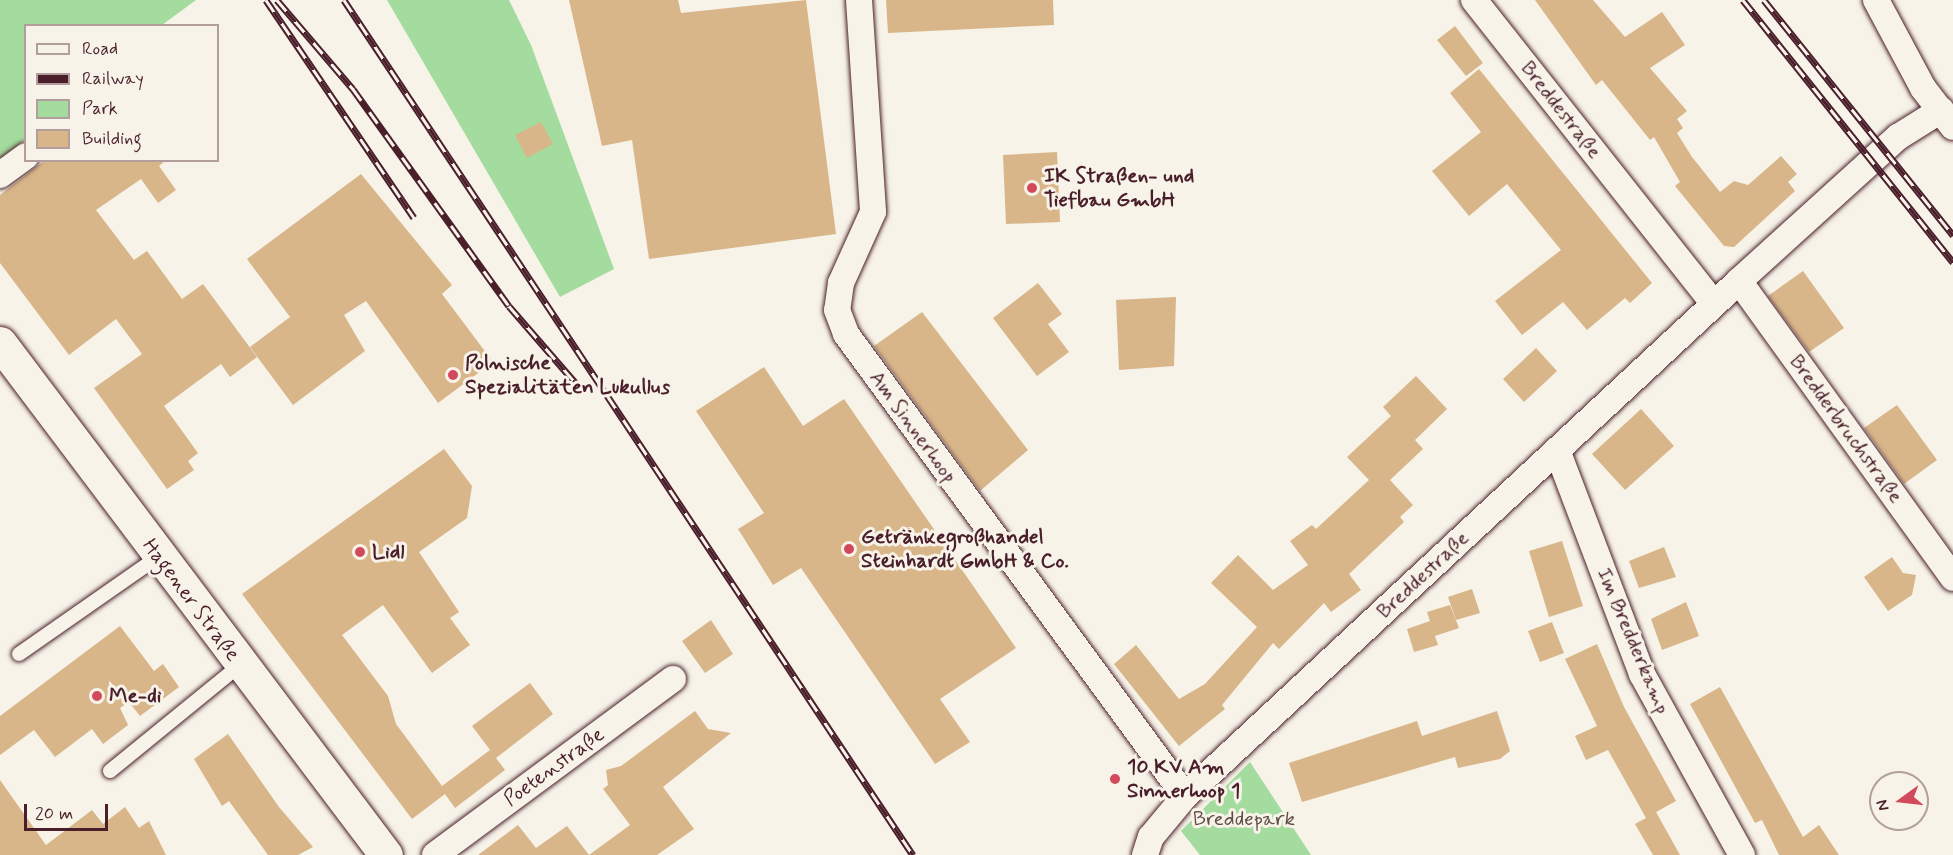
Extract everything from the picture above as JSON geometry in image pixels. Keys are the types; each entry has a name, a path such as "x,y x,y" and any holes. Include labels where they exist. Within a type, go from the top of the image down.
{"main road":[{"name":"Hagener Straße","path":"0,343 158,557 386,855"}],"street":[{"name":"Am Sinnerhoop","path":"859,0 873,212 841,283 837,310 846,334 1185,796"},
{"name":"Breddestraße","path":"1474,0 1714,304"},
{"name":"Breddestraße","path":"1145,855 1185,796 1739,281 1898,137 1947,118 1876,0"},
{"path":"0,175 24,157"},
{"name":"Bredderbruchstraße","path":"1739,281 1953,578"},
{"name":"Im Bredderkamp","path":"1557,450 1642,674 1742,855"},
{"name":"Poetenstraße","path":"435,855 673,679"}],"lane":[{"path":"19,654 158,557"},
{"path":"110,771 240,665"}],"green space":[{"path":"0,0 196,0 163,24 24,24 24,141 0,159"},
{"path":"387,0 509,0 531,45 614,269 560,297"},
{"name":"Breddepark","path":"1250,762 1311,855 1200,855 1181,831"}],"building":[{"path":"569,0 678,0 681,13 806,0 836,234 649,259 632,140 602,146"},
{"path":"886,0 1053,0 1054,25 888,33"},
{"path":"1535,0 1593,0 1625,37 1662,12 1685,45 1650,68 1687,111 1677,119 1683,128 1677,133 1692,157 1720,192 1734,181 1748,185 1781,156 1797,174 1788,182 1795,191 1734,247 1724,246 1675,186 1680,182 1654,137 1650,140 1602,80 1596,85"},
{"path":"1455,26 1483,63 1466,76 1437,40"},
{"path":"1479,69 1652,283 1630,303 1625,298 1587,330 1563,302 1522,335 1495,301 1561,250 1507,184 1469,216 1432,171 1481,132 1450,93"},
{"path":"541,122 553,144 527,158 515,135"},
{"name":"IK Straßen- und Tiefbau GmbH","path":"1057,152 1060,222 1006,224 1003,155"},
{"path":"42,162 164,162 159,166 176,190 158,203 141,179 96,210 134,260 147,251 182,299 203,284 257,357 230,377 221,364 164,406 198,453 188,461 194,470 167,489 94,388 142,354 116,319 69,355 0,263 0,195"},
{"path":"361,174 452,285 442,294 493,362 438,403 366,301 344,315 365,351 293,405 250,347 290,317 247,259"},
{"path":"1803,271 1844,328 1809,352 1768,296"},
{"path":"1038,283 1062,314 1048,324 1069,352 1037,376 993,318"},
{"path":"1176,297 1174,366 1119,370 1116,300"},
{"path":"922,312 1028,450 980,491 874,346"},
{"path":"1536,348 1557,371 1524,402 1503,379"},
{"name":"Getränkegroßhandel Steinhardt GmbH & Co.","path":"764,367 803,426 844,399 1016,648 940,699 970,742 935,764 801,568 773,585 738,529 764,513 696,411"},
{"path":"1416,376 1447,409 1415,440 1423,449 1390,480 1413,505 1400,517 1404,522 1349,574 1361,590 1331,612 1324,603 1279,649 1273,643 1222,705 1225,709 1179,746 1114,664 1136,645 1179,699 1205,684 1257,627 1211,583 1238,555 1273,590 1308,565 1290,541 1312,525 1316,529 1369,480 1347,457 1391,416 1383,407"},
{"path":"1897,405 1937,460 1904,484 1864,428"},
{"path":"1641,409 1674,446 1625,490 1592,454"},
{"path":"444,449 472,486 467,518 419,552 459,612 450,618 470,645 432,673 383,605 342,635 388,696 396,724 442,786 490,750 472,726 530,683 553,714 496,758 505,770 455,808 445,794 412,819 242,594"},
{"path":"1562,541 1583,606 1549,617 1529,551"},
{"path":"1664,547 1676,577 1639,588 1629,561"},
{"path":"1892,557 1903,573 1916,575 1912,595 1888,611 1864,577"},
{"path":"1472,589 1480,613 1456,620 1448,597"},
{"path":"1686,602 1699,636 1662,650 1651,619"},
{"path":"1450,605 1459,628 1435,636 1438,645 1414,652 1407,629 1430,621 1427,612"},
{"path":"711,620 733,654 705,673 682,641"},
{"path":"1552,622 1564,653 1540,662 1528,631"},
{"name":"Me-di","path":"120,626 154,671 163,664 179,687 140,716 129,702 120,708 128,725 103,744 92,729 55,757 34,730 0,755 0,716"},
{"path":"1597,644 1624,707 1676,801 1656,812 1680,855 1653,855 1635,824 1646,818 1608,750 1586,760 1575,736 1597,726 1565,659"},
{"path":"1720,687 1803,837 1819,825 1839,855 1779,855 1762,820 1755,823 1690,704"},
{"path":"695,711 708,729 731,733 663,787 694,829 657,855 589,855 630,825 603,789 608,785 606,770 621,766"},
{"path":"1497,711 1510,751 1500,759 1458,768 1455,757 1302,802 1289,763 1417,721 1422,736"},
{"path":"228,734 279,807 313,847 298,855 268,855 229,801 222,806 194,759"},
{"path":"0,780 46,845 92,810 103,824 125,807 139,828 149,821 166,855 0,855"},
{"path":"518,825 536,848 567,826 589,855 478,855"}],"railway":[{"path":"266,0 414,218"},
{"path":"277,0 353,89 509,306 580,388"},
{"path":"344,0 913,855"},
{"path":"1743,0 1953,262"},
{"path":"1764,0 1953,235"}],"place":[{"name":"IK Straßen- und Tiefbau GmbH","path":"1032,188"},
{"name":"Polnische Spezialitäten Lukullus","path":"453,375"},
{"name":"Getränkegroßhandel Steinhardt GmbH & Co.","path":"849,549"},
{"name":"Lidl","path":"360,552"},
{"name":"Me-di","path":"97,696"},
{"name":"10 KV Am Sinnerhoop 1","path":"1115,779"}]}
